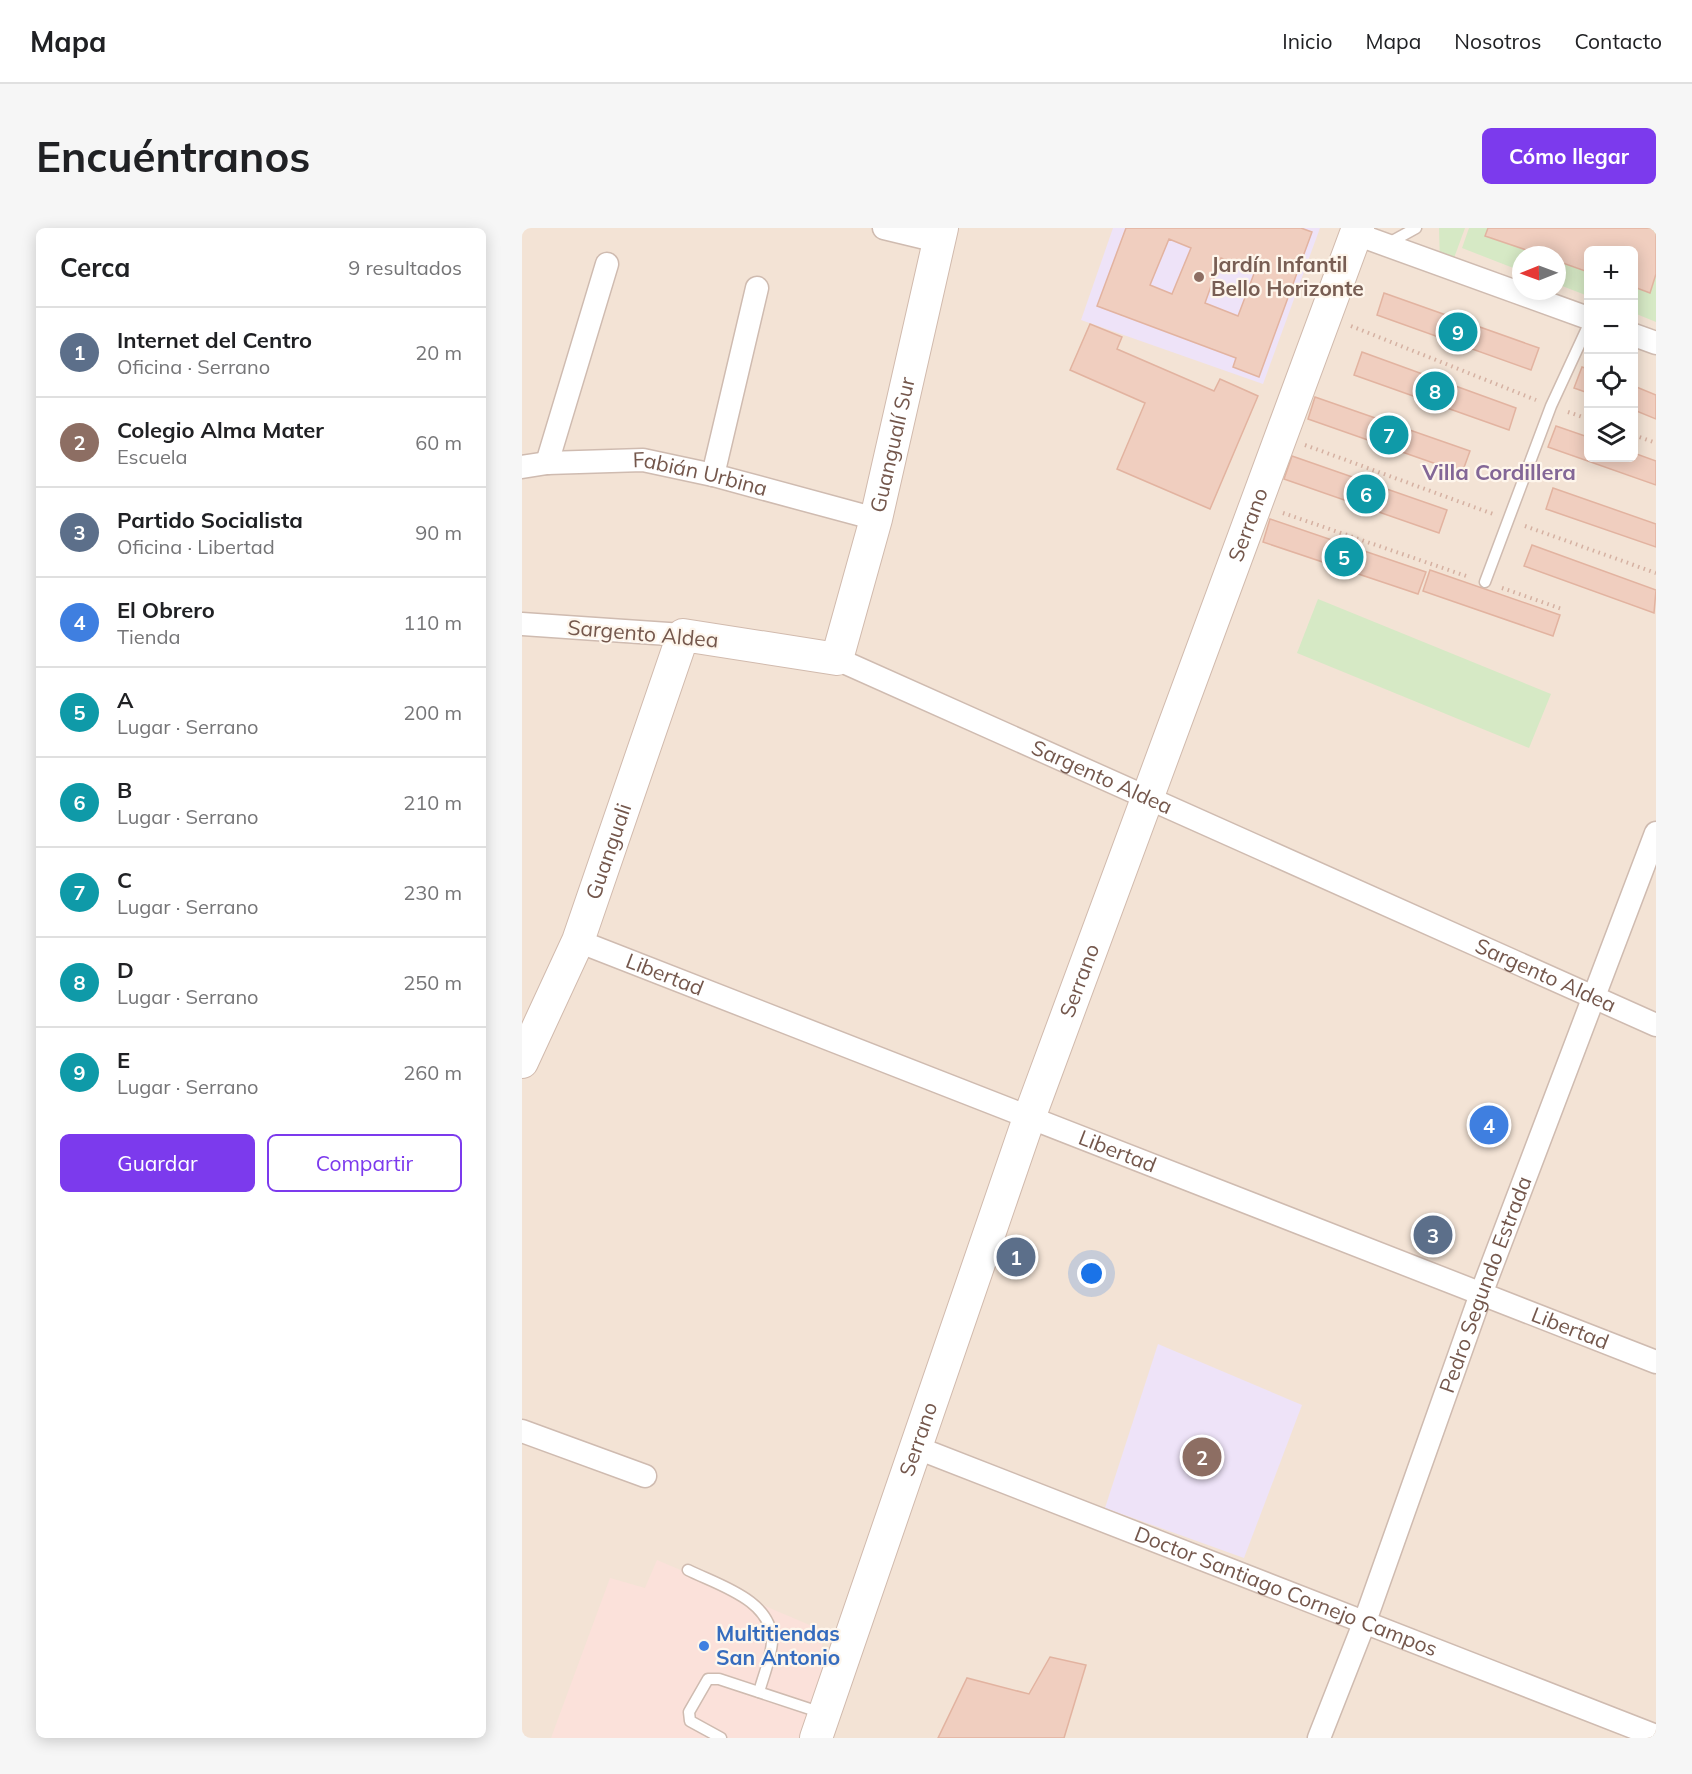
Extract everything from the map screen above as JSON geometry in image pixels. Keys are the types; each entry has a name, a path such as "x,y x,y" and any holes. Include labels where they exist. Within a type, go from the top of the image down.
{"street":[{"path":"884,228 940,235"},
{"path":"1357,231 1386,245 1584,317"},
{"name":"Serrano","path":"820,1726 1029,1118 1146,799 1328,317 1357,231"},
{"name":"Guangualí Sur","path":"837,659 876,519 940,235"},
{"path":"547,463 608,264"},
{"path":"712,475 757,288"},
{"path":"1638,336 1656,343"},
{"name":"Fabián Urbina","path":"522,467 547,463 643,460 712,475 876,519"},
{"name":"Sargento Aldea","path":"522,624 683,635 837,659 1656,1025"},
{"name":"Guanguali","path":"522,1062 578,941 683,635"},
{"name":"Pedro Segundo Estrada","path":"1319,1738 1365,1622 1481,1294 1656,833"},
{"name":"Libertad","path":"578,941 1656,1362"},
{"path":"522,1431 645,1476"},
{"name":"Doctor Santiago Cornejo Campos","path":"915,1447 1656,1736"}],"lane":[{"path":"1386,245 1416,228"},
{"path":"1485,582 1551,406 1584,336"},
{"path":"688,1570 750,1601 763,1612 772,1641 759,1692"},
{"path":"721,1738 690,1721 689,1712 702,1685 708,1679 719,1679 759,1692 820,1726"}],"path":[{"path":"1328,317 1584,418"},
{"path":"1638,436 1656,443"},
{"path":"1282,437 1656,573"},
{"path":"1257,504 1562,609"}],"shaded area":[{"path":"522,228 1656,228 1656,1738 522,1738"},
{"name":"Jardín Infantil Bello Horizonte","path":"1113,228 1320,228 1263,384 1081,320"},
{"path":"1158,1344 1302,1405 1244,1558 1105,1508"},
{"name":"Multitiendas San Antonio","path":"657,1560 819,1629 826,1664 800,1738 551,1738 610,1578 645,1588"}],"green space":[{"path":"1439,228 1465,228 1454,258 1440,264"},
{"path":"1469,228 1656,228 1656,322 1638,315 1638,246 1584,246 1584,294 1566,287 1566,246 1512,246 1512,267 1462,248"},
{"path":"1318,599 1551,694 1529,748 1297,653"}],"building":[{"name":"Jardín Infantil Bello Horizonte","path":"1126,228 1301,228 1312,232 1259,377 1233,367 1236,358 1097,306","holes":["1169,239 1191,248 1172,294 1150,285","1221,258 1255,271 1238,316 1205,303"]},
{"path":"1488,228 1656,228 1656,274 1650,293 1638,288 1638,246 1584,246 1584,271 1566,264 1566,246 1514,246 1485,236"},
{"path":"1384,293 1539,348 1531,370 1377,315"},
{"path":"1090,324 1122,337 1117,349 1214,391 1220,379 1258,396 1210,509 1117,469 1145,403 1070,370"},
{"path":"1362,352 1516,408 1509,430 1354,375"},
{"path":"1582,367 1584,368 1584,392 1574,388"},
{"path":"1638,388 1656,395 1656,419 1638,412"},
{"path":"1315,397 1470,451 1462,473 1308,419"},
{"path":"1556,426 1584,436 1584,460 1548,447"},
{"path":"1638,454 1656,461 1656,485 1591,462 1638,462"},
{"path":"1292,456 1447,510 1439,533 1284,479"},
{"path":"1553,488 1656,524 1656,547 1546,509"},
{"path":"1270,519 1426,572 1418,594 1263,542"},
{"path":"1532,545 1656,590 1654,613 1524,566"},
{"path":"1430,570 1560,615 1553,636 1423,591"},
{"path":"1050,1657 1086,1665 1064,1738 938,1738 967,1678 1029,1694"}],"place":[{"name":"Jardín Infantil Bello Horizonte","path":"1199,277"},
{"name":"E","path":"1458,332"},
{"name":"D","path":"1435,391"},
{"name":"C","path":"1389,435"},
{"name":"B","path":"1366,494"},
{"name":"A","path":"1344,557"},
{"name":"El Obrero","path":"1489,1125"},
{"name":"Partido Socialista","path":"1433,1235"},
{"name":"Internet del Centro","path":"1016,1257"},
{"name":"Colegio Alma Mater","path":"1202,1457"},
{"name":"Multitiendas San Antonio","path":"704,1646"}],"district":[{"name":"Villa Cordillera","path":"1499,472"}]}
